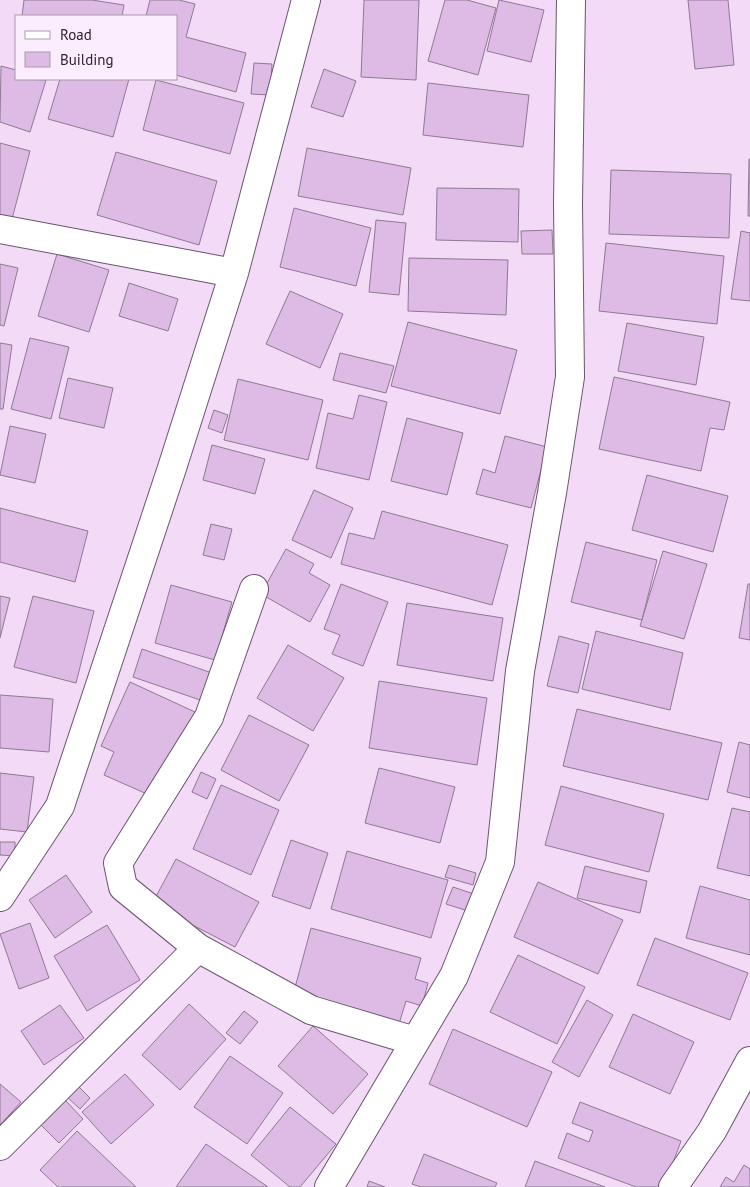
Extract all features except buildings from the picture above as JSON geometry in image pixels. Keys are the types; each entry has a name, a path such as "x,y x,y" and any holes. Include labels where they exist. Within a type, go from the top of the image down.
{"street":[{"path":"0,897 60,806 172,468 234,273 306,0"},
{"path":"329,1187 454,976 500,862 520,671 552,493 570,377 568,203 571,0"},
{"path":"0,230 234,273"},
{"path":"254,590 209,717 118,863 123,887 198,948 311,1010 415,1041"},
{"path":"0,1146 198,948"},
{"path":"673,1187 712,1131 750,1061"}]}
